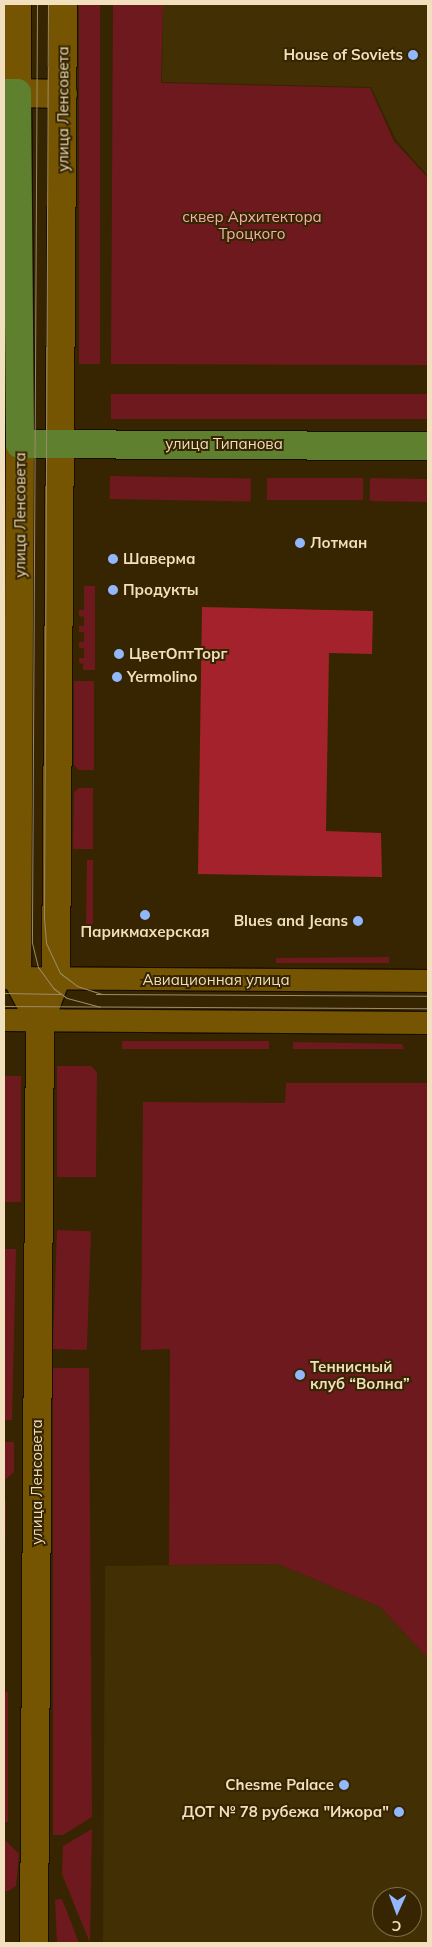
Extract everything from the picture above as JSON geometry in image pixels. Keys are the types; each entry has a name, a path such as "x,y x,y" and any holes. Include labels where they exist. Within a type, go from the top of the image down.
{"main road":[{"name":"улица Ленсовета","path":"10,93 20,444"},
{"name":"улица Типанова","path":"20,444 428,446"}],"street":[{"name":"улица Ленсовета","path":"10,93 17,4"},
{"name":"улица Ленсовета","path":"34,1943 40,1021 56,978 63,4"},
{"path":"10,93 63,94"},
{"name":"улица Ленсовета","path":"20,444 10,978 40,1021"},
{"name":"Авиационная улица","path":"10,978 428,981"},
{"path":"4,1020 428,1023"}],"shaded area":[{"path":"163,4 428,4 428,176 396,140 371,87 162,82"},
{"path":"202,607 373,611 372,654 329,653 326,831 381,833 382,877 198,874"},
{"path":"278,1564 380,1607 428,1658 428,1943 103,1943 105,1566"}],"green space":[{"path":"79,4 100,4 100,364 79,364"},
{"name":"сквер Архитектора Троцкого","path":"113,4 163,4 161,83 370,88 394,141 428,178 428,365 111,364"},
{"path":"111,394 428,394 428,419 111,419"},
{"path":"110,476 251,478 251,501 110,499"},
{"path":"267,478 363,478 363,500 267,500"},
{"path":"370,478 428,479 428,502 370,501"},
{"path":"84,586 95,586 95,670 83,670 83,664 79,663 79,658 84,658 84,648 79,648 79,642 84,642 84,632 79,632 79,626 84,626 84,617 79,616 79,610 84,610"},
{"path":"74,681 94,681 94,770 79,770 74,765"},
{"path":"79,788 93,788 93,849 73,849 74,792"},
{"path":"87,860 93,860 93,926 86,925"},
{"path":"389,957 389,963 276,963 276,958"},
{"path":"122,1041 269,1041 269,1049 122,1049"},
{"path":"293,1042 402,1044 404,1049 293,1049"},
{"path":"57,1066 91,1066 97,1072 96,1177 57,1177"},
{"path":"4,1076 21,1076 21,1202 4,1202"},
{"name":"Теннисный клуб “Волна”","path":"286,1083 428,1083 428,1658 380,1607 278,1564 169,1565 170,1349 141,1350 143,1102 285,1103"},
{"path":"57,1230 91,1231 87,1350 53,1349"},
{"path":"4,1249 16,1249 12,1420 4,1420"},
{"path":"53,1368 89,1368 92,1817 63,1835 53,1835"},
{"path":"4,1442 14,1442 14,1472 4,1481"},
{"path":"6,1501 4,1627 4,1503"},
{"path":"4,1692 8,1692 8,1822 4,1822"},
{"path":"92,1829 90,1943 62,1874 63,1846"},
{"path":"4,1839 19,1854 16,1886 8,1891 4,1891"},
{"path":"62,1899 79,1943 57,1943 55,1900"}],"tram line":[{"path":"37,4 32,943 38,967 53,988 67,998 100,1007"},
{"path":"48,4 44,919 46,943 60,973 77,986 102,994"},
{"path":"4,993 61,994"},
{"path":"96,994 428,996"},
{"path":"4,1006 428,1008"}],"place":[{"name":"House of Soviets","path":"413,55"},
{"name":"Лотман","path":"300,543"},
{"name":"Шаверма","path":"113,559"},
{"name":"Продукты","path":"113,590"},
{"name":"ЦветОптТорг","path":"119,654"},
{"name":"Yermolino","path":"117,677"},
{"name":"Парикмахерская","path":"145,915"},
{"name":"Blues and Jeans","path":"358,921"},
{"name":"Теннисный клуб “Волна”","path":"300,1375"},
{"name":"Chesme Palace","path":"344,1785"},
{"name":"ДОТ № 78 рубежа \"Ижора\"","path":"399,1812"}]}
